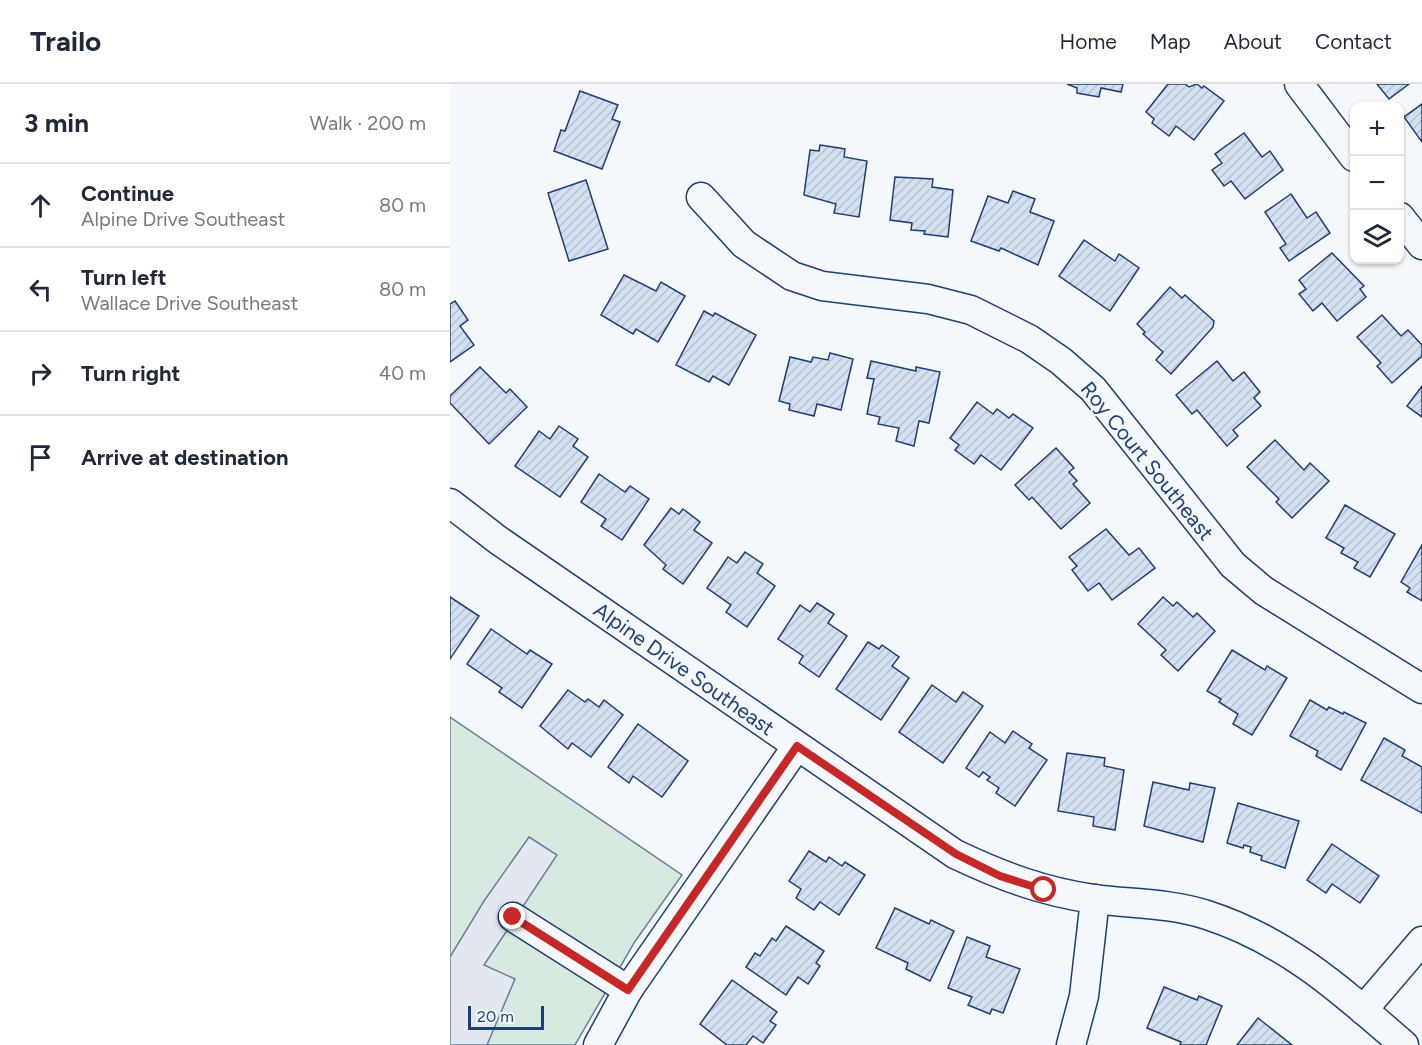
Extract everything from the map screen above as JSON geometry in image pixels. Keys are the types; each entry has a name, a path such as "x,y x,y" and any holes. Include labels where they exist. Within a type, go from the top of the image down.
{"street":[{"path":"1299,84 1353,156"},
{"name":"Roy Court Southeast","path":"700,196 744,244 792,276 822,286 928,299 971,310 1029,339 1061,361 1093,389 1233,565 1264,591 1422,689"},
{"path":"1404,222 1422,245"},
{"name":"Alpine Drive Southeast","path":"450,503 507,547 956,854 1000,876 1044,890 1095,899 1159,904 1205,915 1253,932 1295,956 1404,1045"},
{"path":"598,1045 628,990 797,746"},
{"path":"1071,1045 1084,996 1095,899"},
{"path":"513,917 628,990"},
{"path":"1363,1010 1422,941"}],"shaded area":[{"path":"450,717 682,875 634,943 575,1045 450,1045"},
{"path":"529,837 557,855 484,965 515,979 487,1045 450,1045 450,957 484,901"}],"building":[{"path":"1067,84 1123,84 1121,92 1101,88 1099,97 1077,93 1077,88"},
{"path":"1168,84 1185,84 1189,87 1197,84 1202,88 1204,86 1224,101 1194,140 1176,126 1169,136 1152,123 1154,119 1146,112"},
{"path":"1377,84 1409,84 1389,99"},
{"path":"580,91 618,105 612,119 620,122 602,169 554,151 561,130 565,131"},
{"path":"1422,104 1422,142 1404,117"},
{"path":"1244,133 1262,157 1270,151 1283,170 1245,199 1231,181 1224,186 1212,170 1222,163 1215,154"},
{"path":"820,145 845,149 844,157 867,161 859,217 834,213 836,204 804,195 810,150 819,151"},
{"path":"895,177 933,179 932,187 953,190 948,237 924,234 925,231 911,230 912,223 890,220"},
{"path":"586,180 608,249 569,261 548,193"},
{"path":"1013,191 1035,199 1030,212 1054,221 1038,265 1001,248 999,251 971,241 988,196 1008,203"},
{"path":"1291,194 1307,218 1316,212 1330,233 1289,261 1280,248 1286,244 1265,212"},
{"path":"1084,240 1115,261 1119,254 1139,268 1110,311 1059,276"},
{"path":"1332,253 1364,286 1360,289 1366,297 1337,321 1322,303 1313,311 1299,294 1306,289 1299,280"},
{"path":"624,275 656,291 661,282 685,296 658,342 636,329 633,334 601,315"},
{"path":"1170,287 1182,298 1185,295 1214,321 1213,327 1171,374 1156,360 1163,352 1143,334 1145,332 1137,324"},
{"path":"455,301 468,320 460,326 474,345 450,362 450,304"},
{"path":"704,311 713,316 715,313 756,335 729,385 713,376 709,382 676,365"},
{"path":"1382,315 1401,336 1408,330 1422,345 1422,356 1392,383 1377,366 1381,363 1357,337"},
{"path":"830,353 853,359 841,410 817,404 814,416 789,410 790,404 779,401 790,357 811,362 813,357 828,360"},
{"path":"871,361 916,371 916,367 940,372 929,423 919,421 914,446 896,441 899,428 878,424 880,417 867,414 874,379 867,378"},
{"path":"1217,361 1233,381 1244,372 1260,392 1254,398 1261,406 1233,430 1238,436 1227,446 1197,410 1192,414 1176,395"},
{"path":"480,367 506,393 510,389 527,407 489,444 450,403 450,396"},
{"path":"1422,386 1422,417 1407,406"},
{"path":"977,402 993,414 997,409 1009,418 1013,414 1033,428 1001,470 981,455 974,464 955,450 959,445 950,438"},
{"path":"559,426 578,439 573,446 588,457 560,497 515,466 539,431 550,439"},
{"path":"1275,440 1304,470 1310,463 1329,481 1292,518 1276,502 1279,499 1247,467"},
{"path":"1056,448 1074,468 1069,472 1077,481 1073,484 1090,503 1061,529 1032,497 1029,500 1015,485"},
{"path":"599,474 625,492 630,486 649,499 622,540 601,526 606,519 581,502"},
{"path":"1345,505 1395,534 1370,577 1354,568 1358,562 1341,553 1344,548 1326,538"},
{"path":"671,508 679,514 683,509 700,522 694,530 712,543 683,584 663,569 666,565 644,545"},
{"path":"1106,529 1129,555 1139,548 1155,568 1112,600 1099,583 1088,591 1072,570 1077,566 1069,557"},
{"path":"1422,545 1422,601 1407,592 1410,588 1401,582"},
{"path":"745,552 763,564 757,573 775,586 747,627 726,612 731,605 707,588 728,557 737,563"},
{"path":"450,597 479,616 450,659"},
{"path":"1163,597 1173,606 1177,602 1193,617 1197,613 1215,631 1178,671 1161,655 1166,650 1138,624"},
{"path":"817,603 834,614 828,623 847,636 819,677 799,663 803,656 778,639 800,605 810,612"},
{"path":"491,629 527,654 530,650 552,664 522,708 499,692 502,688 467,664"},
{"path":"868,642 879,649 882,645 899,657 892,666 909,678 881,720 836,689"},
{"path":"1232,650 1265,670 1267,666 1287,678 1252,735 1233,724 1238,714 1219,702 1221,699 1207,691"},
{"path":"932,685 956,702 963,692 983,706 943,763 899,732"},
{"path":"568,690 585,702 588,699 599,707 604,700 623,715 591,757 572,743 568,749 540,726"},
{"path":"1310,700 1327,710 1329,707 1343,714 1344,712 1366,723 1341,770 1316,756 1318,751 1290,736"},
{"path":"638,724 688,761 662,797 633,776 629,783 608,767"},
{"path":"1013,731 1032,744 1029,748 1047,760 1015,806 996,793 999,788 987,780 990,777 983,772 979,777 966,768 990,732 1005,743"},
{"path":"1384,738 1405,750 1402,756 1422,767 1422,813 1361,780"},
{"path":"1067,753 1105,758 1104,766 1124,770 1115,830 1093,826 1094,817 1058,811"},
{"path":"1153,782 1189,790 1190,783 1215,788 1203,842 1144,826"},
{"path":"1238,803 1299,821 1285,868 1261,860 1262,856 1250,852 1251,847 1244,845 1243,848 1227,843"},
{"path":"1332,844 1379,876 1360,903 1332,884 1326,893 1307,880"},
{"path":"809,851 826,862 829,857 842,866 845,862 865,875 839,915 820,902 814,910 796,898 801,889 789,881"},
{"path":"895,908 929,924 931,920 954,931 930,981 906,969 908,963 876,948"},
{"path":"786,926 824,951 816,963 820,966 808,984 798,977 786,995 746,967 755,953 760,956 772,938 776,941"},
{"path":"967,937 990,946 986,957 1020,969 1003,1013 992,1009 990,1014 968,1005 972,997 948,988"},
{"path":"732,980 777,1012 770,1021 776,1025 763,1043 753,1036 746,1045 727,1045 700,1024"},
{"path":"1164,987 1197,1000 1199,996 1222,1006 1206,1045 1180,1045 1181,1042 1147,1028"},
{"path":"1258,1018 1292,1045 1237,1045"}],"route":[{"path":"513,917 628,990 797,746 956,854 1000,876 1044,890"}]}
